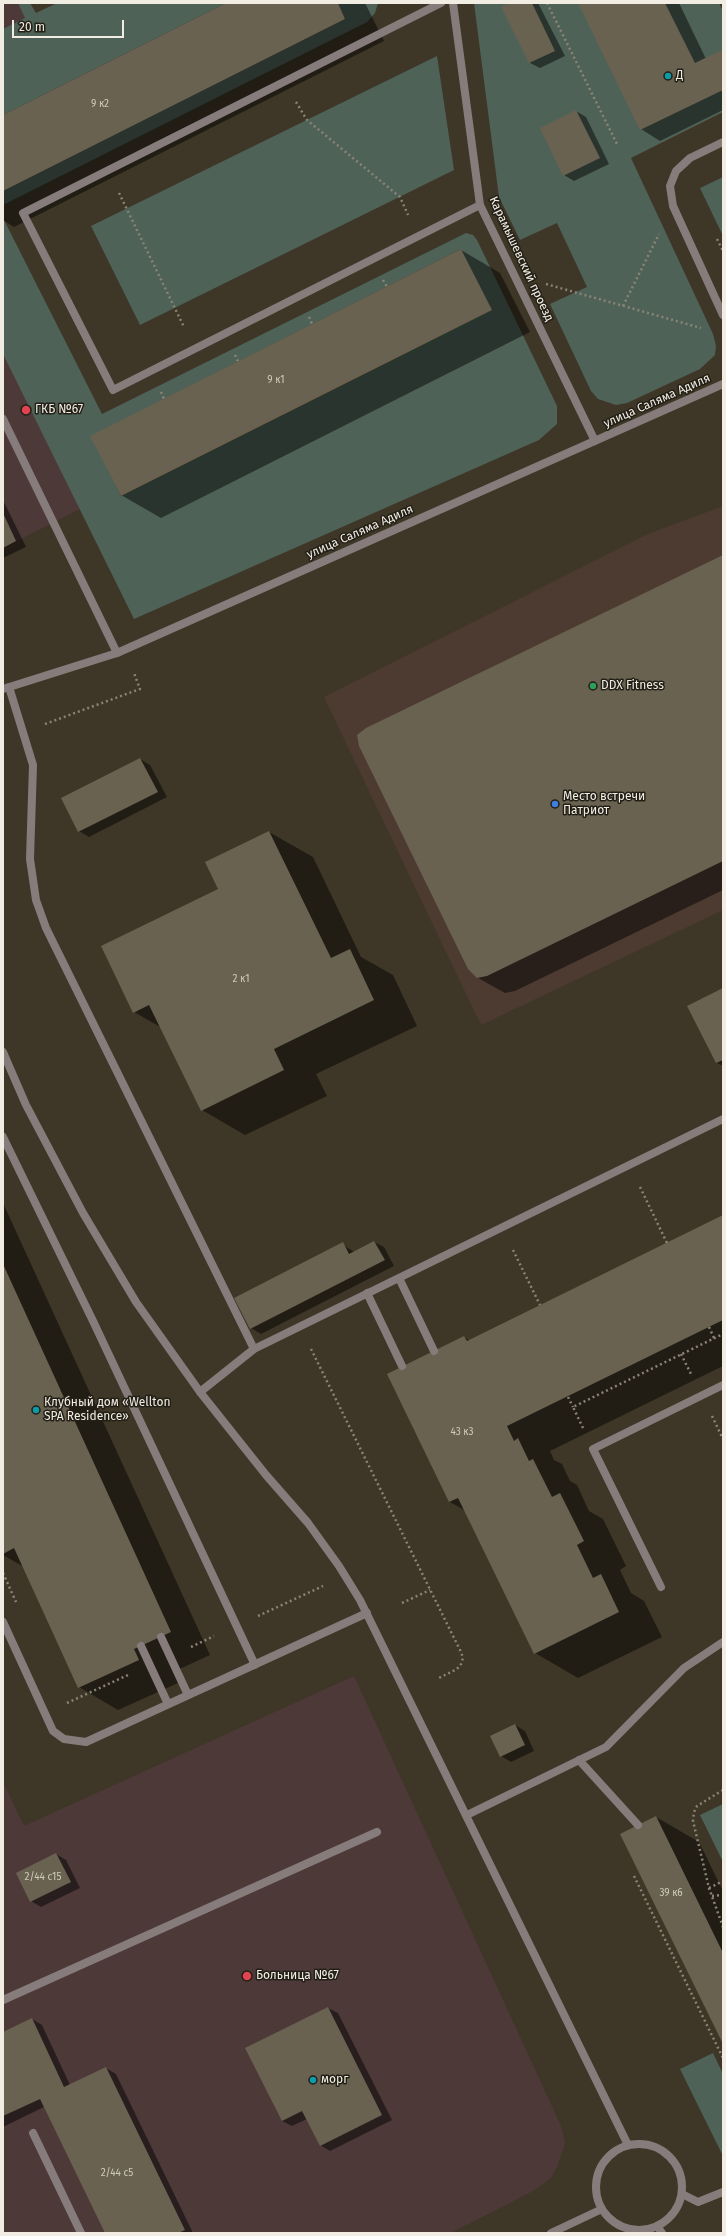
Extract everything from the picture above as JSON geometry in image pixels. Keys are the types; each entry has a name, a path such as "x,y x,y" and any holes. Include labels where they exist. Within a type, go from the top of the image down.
{"street":[{"path":"441,3 23,212 112,390 480,205"},
{"name":"Карамышевский проезд","path":"453,3 480,205 595,441"},
{"path":"723,142 690,158 676,170 670,186 673,206 723,315"},
{"name":"улица Саляма Адиля","path":"6,688 117,653 723,384"},
{"path":"3,419 117,653"},
{"path":"6,688 33,765 30,859 36,900 46,928 254,1349"},
{"path":"3,1052 26,1105 83,1213 136,1302 200,1392 266,1475 308,1523 340,1566 367,1613 628,2145"},
{"path":"200,1392 254,1349 723,1119"},
{"path":"3,1137 93,1321 256,1665"},
{"path":"399,1278 434,1351"},
{"path":"367,1293 402,1366"},
{"path":"661,1587 593,1448 723,1385"},
{"path":"3,1622 53,1731 64,1739 86,1742 367,1613"},
{"path":"161,1637 188,1695"},
{"path":"467,1815 579,1760 614,1740 684,1668 723,1642"},
{"path":"141,1646 168,1704"},
{"path":"579,1760 638,1825"},
{"path":"3,2000 377,1832"},
{"path":"33,2133 81,2233"},
{"path":"642,2143 656,2147 668,2155 677,2166 682,2179 682,2194 677,2207 668,2218 657,2226 645,2229 626,2228 610,2218 602,2209 597,2196 596,2183 599,2170 606,2158 616,2150 628,2145 642,2143"},
{"path":"682,2194 698,2202 723,2192"},
{"path":"551,2233 602,2209"},
{"path":"657,2226 662,2233"}],"path":[{"path":"547,3 617,144"},
{"path":"284,82 307,120 400,197 418,236"},
{"path":"108,170 194,349"},
{"path":"623,306 673,206"},
{"path":"717,238 723,251"},
{"path":"513,274 708,330"},
{"path":"39,726 140,689 134,672"},
{"path":"629,1165 667,1243"},
{"path":"502,1228 540,1305"},
{"path":"300,1327 463,1658 457,1669 439,1678"},
{"path":"709,1327 714,1338"},
{"path":"573,1407 723,1334"},
{"path":"568,1397 593,1448"},
{"path":"3,1573 17,1605"},
{"path":"402,1603 430,1590"},
{"path":"723,1790 702,1802 694,1812 693,1821 711,1896 723,1927"},
{"path":"634,1876 723,2058"},
{"path":"709,1888 723,1881"},
{"path":"711,1896 723,1895"}],"shaded area":[{"path":"3,3 18,3 26,18 3,42"},
{"name":"ГКБ №67","path":"3,318 94,502 3,548"},
{"name":"Место встречи Патриот","path":"723,506 723,910 481,1025 324,697 648,534"},
{"name":"Больница №67","path":"354,1676 561,2126 565,2143 558,2165 551,2178 535,2190 451,2233 3,2233 3,1782 24,1826"}],"green space":[{"path":"18,3 30,3 36,13 57,3 226,3 3,115 3,29 25,18"},
{"path":"338,3 378,3 375,13 367,22 3,205 3,191 345,19"},
{"path":"474,3 719,3 723,11 723,112 631,158 713,334 716,346 715,355 700,369 627,403 616,405 598,399 591,391 550,304 587,287 557,223 520,240 499,197"},
{"path":"437,56 454,170 140,325 91,226"},
{"path":"723,177 723,236 700,188"},
{"path":"3,218 102,414 466,233 473,235 477,240 557,406 557,424 539,440 134,619 3,354","holes":["461,249 491,310 121,496 91,436"]},
{"path":"723,1804 723,1862 700,1815"},
{"path":"713,2053 723,2074 723,2156 680,2069"}],"building":[{"path":"226,3 338,3 345,19 3,191 3,115"},
{"path":"509,3 532,3 555,51 529,63 501,7"},
{"name":"Д","path":"578,3 665,3 695,63 722,50 723,90 640,130"},
{"path":"576,110 600,158 563,176 540,128"},
{"path":"461,249 492,310 121,496 90,436"},
{"path":"3,513 16,541 3,548"},
{"name":"Место встречи Патриот","path":"723,555 723,861 487,976 477,978 468,969 359,746 357,735 366,728"},
{"path":"140,758 158,792 78,832 61,798"},
{"path":"269,831 331,958 350,949 374,1000 274,1049 284,1070 201,1111 149,1005 133,1013 101,946 218,889 205,862"},
{"path":"723,988 723,1060 716,1063 687,1006"},
{"path":"723,1215 723,1320 507,1426 514,1441 518,1438 529,1461 533,1459 552,1497 560,1493 584,1541 577,1545 593,1578 601,1574 619,1612 534,1654 458,1498 449,1502 387,1374 464,1336 467,1341"},
{"path":"374,1241 385,1260 250,1329 234,1298 343,1242 349,1254"},
{"name":"Клубный дом «Wellton SPA Residence»","path":"3,1264 171,1632 134,1649 139,1660 78,1688 14,1548 3,1554"},
{"path":"515,1724 525,1745 500,1757 490,1736"},
{"path":"656,1816 723,1953 723,2044 620,1834"},
{"path":"56,1853 71,1882 30,1902 16,1873"},
{"name":"морг","path":"328,2007 382,2115 320,2146 302,2111 282,2121 245,2048"},
{"path":"32,2018 64,2087 106,2067 185,2230 178,2233 105,2233 40,2099 3,2116 3,2032"}],"place":[{"name":"Д","path":"668,76"},
{"name":"ГКБ №67","path":"26,410"},
{"name":"DDX Fitness","path":"593,686"},
{"name":"Место встречи Патриот","path":"555,804"},
{"name":"Клубный дом «Wellton SPA Residence»","path":"36,1410"},
{"name":"Больница №67","path":"247,1976"},
{"name":"морг","path":"313,2080"}]}
